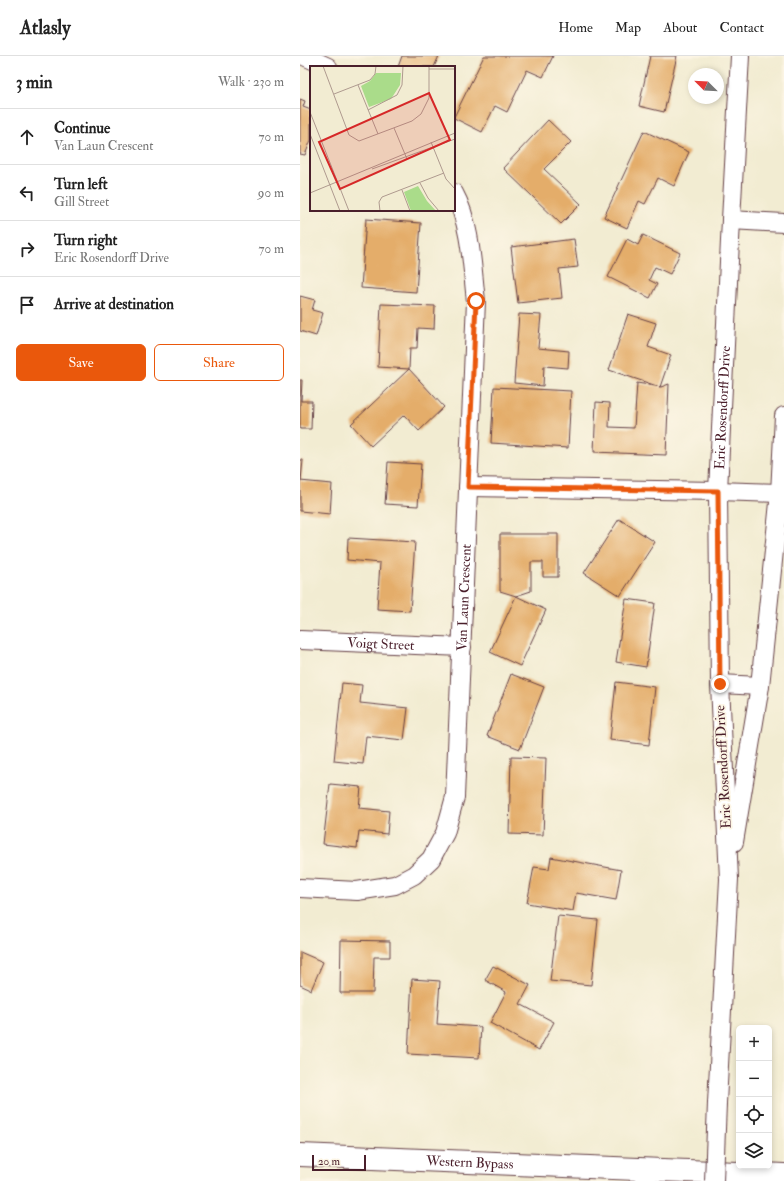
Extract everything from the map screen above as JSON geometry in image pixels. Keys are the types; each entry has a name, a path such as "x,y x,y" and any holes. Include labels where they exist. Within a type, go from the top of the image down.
{"highway":[{"name":"Western Bypass","path":"300,1155 784,1175"}],"street":[{"path":"304,56 326,66"},
{"name":"Eric Rosendorff Drive","path":"714,1181 729,879 720,684 718,491 738,61"},
{"name":"Van Laun Crescent","path":"300,888 357,891 395,885 414,875 431,859 445,833 455,796 476,301 468,235 455,195"},
{"path":"731,220 784,223"},
{"name":"Eric Rosendorff Drive","path":"729,879 760,686 780,493 784,416"},
{"path":"468,487 780,493"},
{"name":"Voigt Street","path":"300,640 462,647"},
{"path":"720,684 760,686"}],"building":[{"path":"402,56 439,56 434,66 398,66"},
{"path":"484,56 553,56 543,77 527,70 507,112 495,106 482,132 455,118 455,115"},
{"path":"650,56 677,56 664,112 639,106"},
{"path":"300,99 305,101 303,107 310,110 310,142 305,155 300,154"},
{"path":"548,120 571,142 544,169 581,204 561,224 503,168"},
{"path":"644,131 689,152 674,186 658,178 645,204 639,201 627,228 604,217"},
{"path":"366,219 421,223 416,292 361,288"},
{"path":"643,235 680,253 670,274 655,267 649,280 657,284 650,298 608,277 627,239 638,245"},
{"path":"574,239 578,267 559,269 562,298 518,303 511,247"},
{"path":"300,296 315,300 312,310 323,313 316,336 300,331"},
{"path":"381,304 435,306 434,329 418,328 417,348 410,348 409,369 378,367"},
{"path":"519,314 541,315 538,348 569,351 568,368 544,366 543,386 514,383"},
{"path":"628,314 656,323 648,347 671,355 660,387 609,370"},
{"path":"409,369 444,407 419,431 404,415 371,446 351,424"},
{"path":"300,380 302,380 301,401 312,401 311,429 300,429"},
{"path":"637,383 661,387 669,384 666,455 594,452 596,402 610,403 609,427 634,428"},
{"path":"494,387 571,391 568,448 491,443"},
{"path":"300,460 303,460 301,481 300,481"},
{"path":"388,462 421,464 418,506 385,504"},
{"path":"300,481 332,484 330,514 300,511"},
{"path":"619,519 655,542 620,596 584,573"},
{"path":"500,534 558,534 558,577 543,577 543,562 531,562 531,591 516,596 500,591"},
{"path":"348,538 415,542 410,611 377,609 380,563 347,560"},
{"path":"516,596 546,610 520,666 490,652"},
{"path":"626,599 655,603 646,667 616,662"},
{"path":"511,674 544,687 520,749 487,736"},
{"path":"616,682 655,687 649,745 610,740"},
{"path":"342,683 362,685 360,703 408,708 404,740 366,736 363,764 334,761"},
{"path":"511,757 546,758 543,835 509,834"},
{"path":"330,784 361,787 359,808 389,811 387,834 359,831 357,848 323,844"},
{"path":"551,857 621,870 616,900 576,893 573,911 527,903 534,867 549,869"},
{"path":"558,916 598,920 591,985 550,981"},
{"path":"341,940 390,941 390,957 374,957 373,993 340,993"},
{"path":"300,952 323,962 311,990 300,985"},
{"path":"493,966 530,985 520,1004 554,1022 539,1050 490,1023 506,992 485,980"},
{"path":"412,979 440,981 437,1024 481,1027 479,1058 408,1054"}],"route":[{"path":"476,301 468,487 718,491 720,684"}]}
